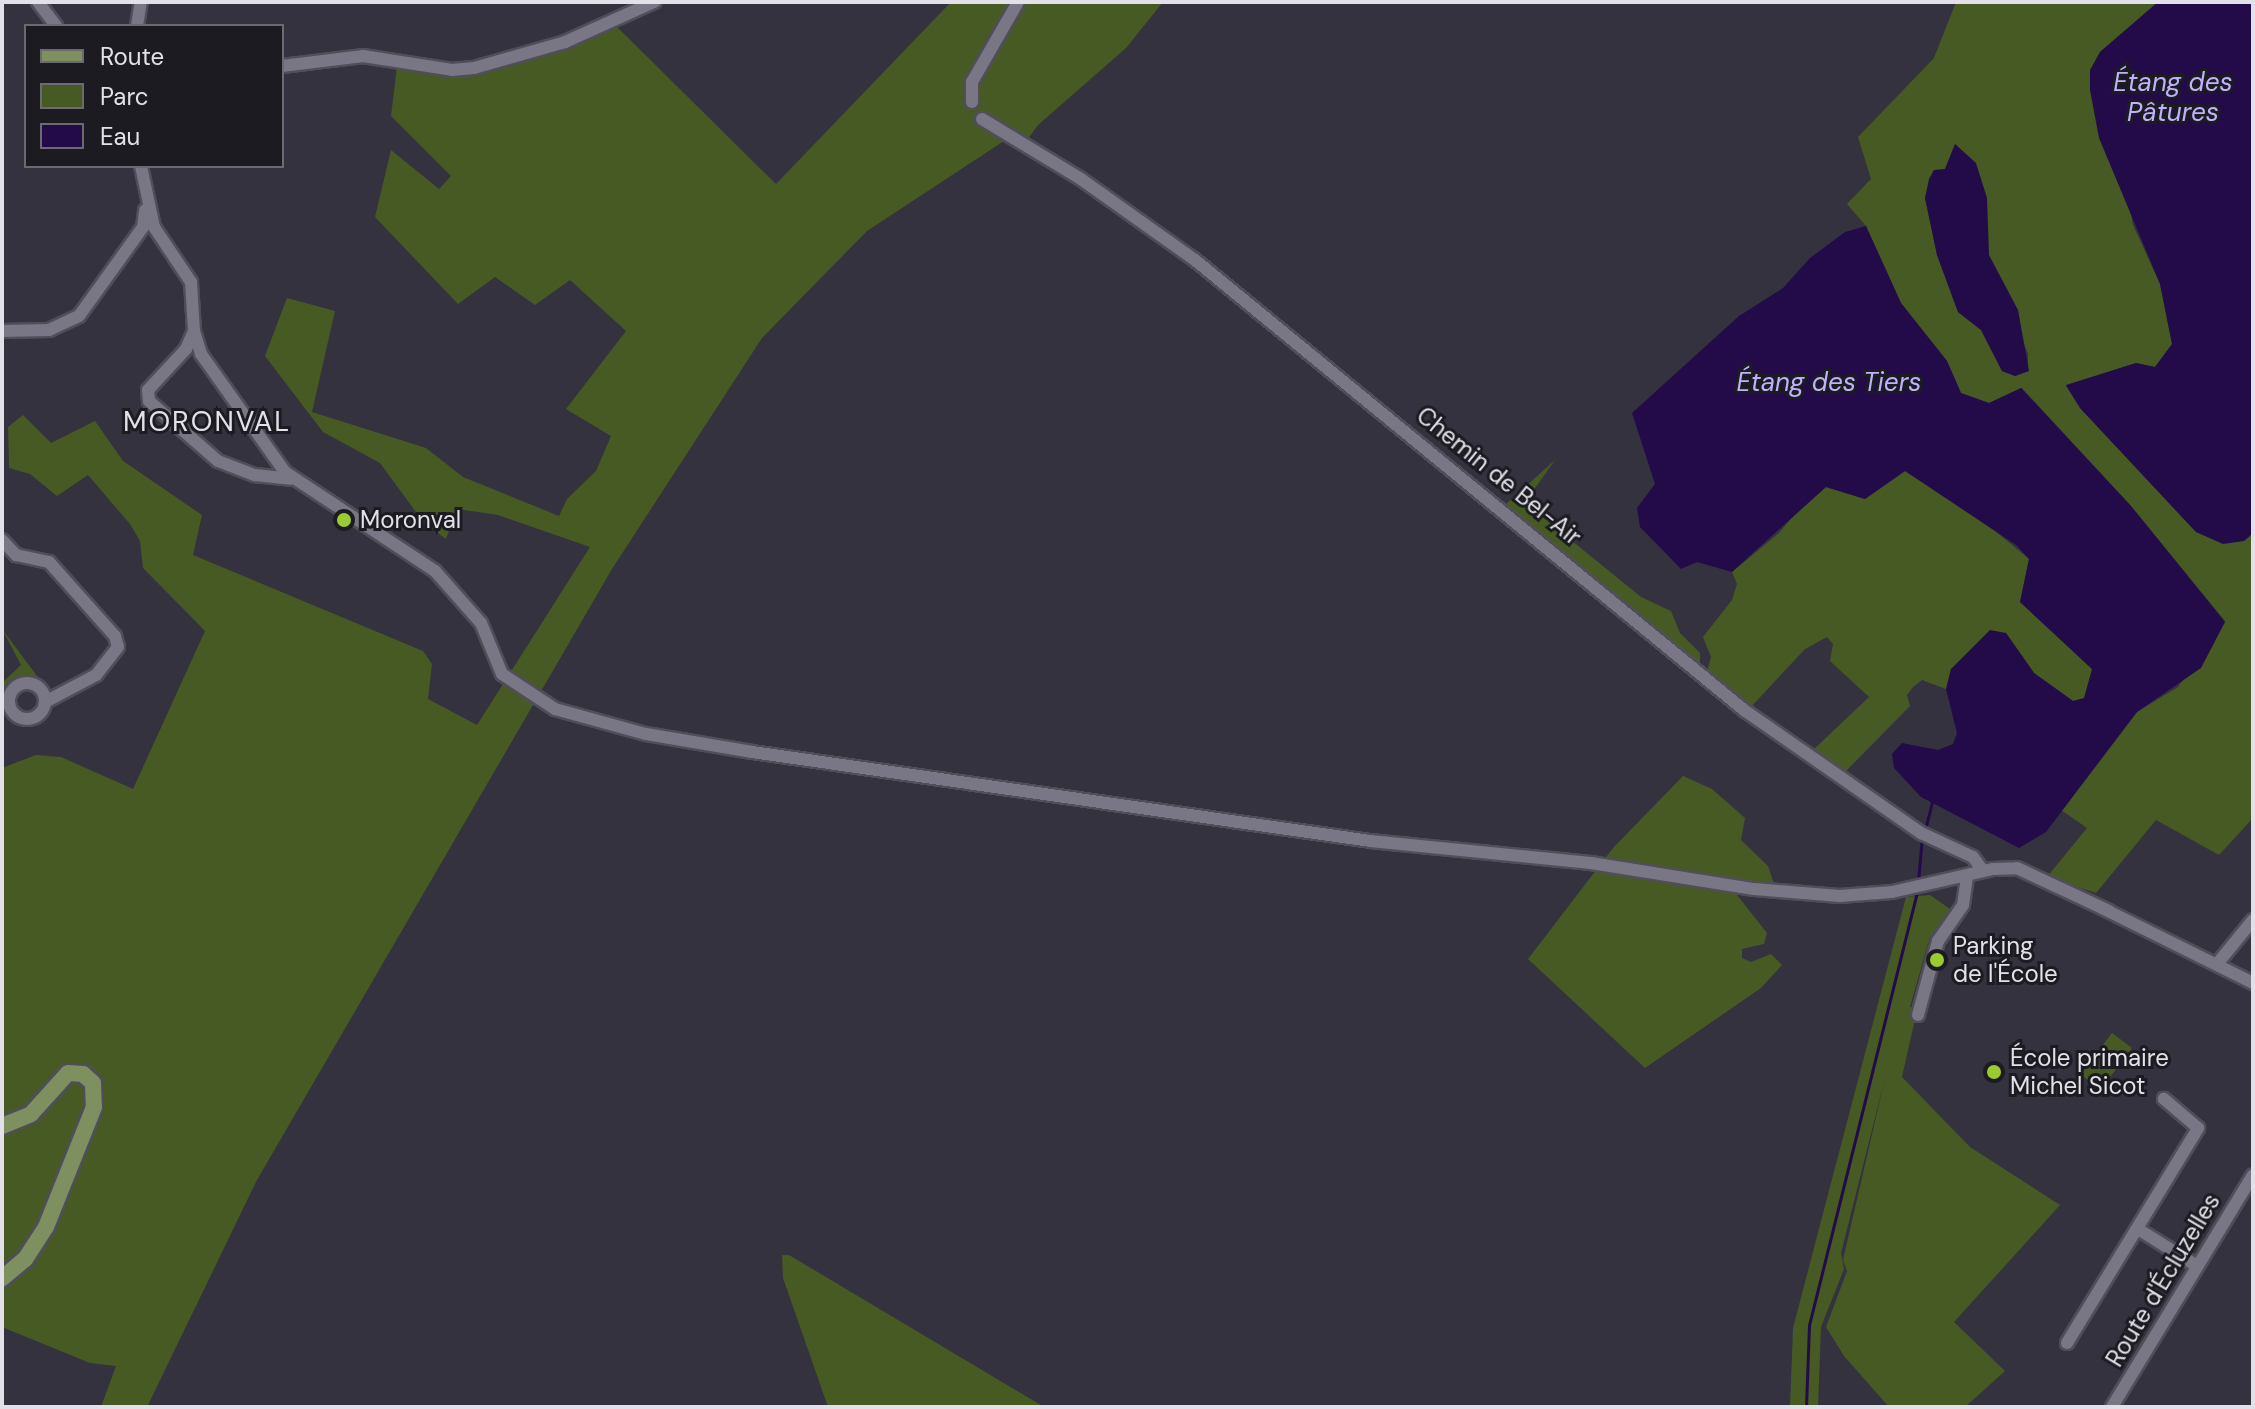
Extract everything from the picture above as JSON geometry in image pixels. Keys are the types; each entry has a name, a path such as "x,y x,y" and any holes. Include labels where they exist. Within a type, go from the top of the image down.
{"main road":[{"path":"2,1126 31,1114 68,1073 83,1074 93,1083 94,1107 46,1227 25,1259 2,1278"}],"street":[{"path":"38,2 54,24"},
{"path":"137,24 141,2"},
{"path":"284,66 363,56 452,70 474,68 573,39 654,2"},
{"path":"972,102 972,82 1018,2"},
{"name":"Chemin de Bel-Air","path":"982,119 1000,135 1065,168 1195,260 1744,710 1924,835 1973,857 1983,871"},
{"path":"134,168 149,230 191,282 194,331 208,366 291,479 443,579 481,623 505,676 538,702 566,713 740,750 1370,841 1591,863 1754,889 1840,896 1918,888 1983,871 2022,870 2253,983"},
{"path":"2,331 41,331 73,320 97,297 149,230 141,168"},
{"path":"194,331 188,346 148,390 149,401 215,460 255,475 291,479"},
{"path":"2,540 16,555 49,562 115,636 118,647 96,675 45,702"},
{"path":"1918,1015 1938,941 1963,905 1967,876"},
{"path":"2217,964 2253,920"},
{"path":"2067,1343 2198,1128 2164,1099"},
{"name":"Route d'Écluzelles","path":"2112,1407 2253,1175"},
{"path":"2138,1229 2197,1266"}],"green space":[{"path":"951,2 1163,2 1126,48 1038,125 1025,143 1010,137 867,231 762,338 612,569 257,1180 147,1407 101,1407 116,1366 90,1363 2,1327 2,768 36,755 61,757 133,789 205,631 143,568 140,541 130,524 88,475 57,496 30,474 9,468 8,427 23,415 51,443 95,421 123,461 202,515 193,555 423,651 432,664 428,699 477,725 590,547 498,515 457,509 446,539 424,523 380,463 323,432 265,356 287,298 335,311 312,412 426,448 463,477 559,516 567,499 596,471 611,436 566,409 626,331 570,280 535,305 495,277 458,304 375,217 391,150 439,189 451,176 391,116 397,66 478,75 615,25 776,184"},
{"path":"1956,2 2158,2 2100,52 2133,225 2160,284 2172,344 2155,367 2136,363 2066,386 2080,408 2196,532 2244,541 2253,533 2253,818 2219,855 2156,820 2096,893 2047,877 2087,828 2061,810 2137,712 2178,687 2225,621 2131,506 2022,388 1989,403 1961,393 1947,361 1901,303 1866,226 1847,204 1871,179 1858,137 1934,58","holes":["1955,145 1981,182 1989,255 2028,354 2028,371 2015,376 2002,371 1981,330 1958,312 1937,255 1925,198 1934,171 1945,169"]},
{"path":"1555,460 1533,491 1539,514 1641,597 1671,611 1680,633 1700,653 1700,662 1691,660 1505,505"},
{"path":"1905,471 1972,512 2029,559 2020,602 2092,669 2092,682 2084,699 2073,701 2034,673 2006,633 1951,669 1946,689 1922,680 1913,687 1907,695 1910,706 1846,771 1811,752 1869,697 1830,661 1833,644 1827,637 1805,649 1751,707 1707,671 1711,657 1703,637 1732,600 1737,584 1732,572 1779,533 1802,505 1826,487 1865,499"},
{"path":"2,629 43,684 15,683 7,693 6,716 2,683 21,665"},
{"path":"1683,776 1712,789 1745,818 1741,840 1768,866 1774,884 1707,876 1737,895 1767,933 1764,944 1742,949 1742,958 1751,962 1771,954 1782,965 1761,988 1645,1068 1528,959 1613,848"},
{"path":"1930,895 1950,909 1930,937 1910,1007 1917,1010 1902,1077 1970,1147 2060,1205 1954,1322 2005,1371 1965,1407 1889,1407 1844,1356 1826,1327 1847,1271 1843,1260 1885,1078 1841,1253 1844,1269 1821,1327 1818,1407 1790,1407 1793,1328 1906,897"},
{"path":"2112,1033 2132,1048 2101,1090 2081,1075"},
{"path":"782,1255 789,1255 1044,1407 828,1407 783,1278"}],"water":[{"name":"Étang des Pâtures","path":"2158,2 2253,2 2253,533 2244,541 2223,544 2196,532 2080,408 2066,385 2136,363 2155,367 2172,344 2160,284 2099,138 2090,90 2090,70 2100,52"},
{"path":"1955,144 1976,163 1987,198 1989,255 2018,310 2029,371 2015,376 2002,371 1981,330 1958,312 1937,255 1925,198 1934,170 1945,169"},
{"name":"Étang des Tiers","path":"1866,226 1901,303 1947,361 1961,393 1989,403 2021,388 2131,506 2225,622 2201,668 2137,712 2046,832 2019,848 1921,797 1894,768 1892,754 1902,743 1938,750 1953,744 1957,733 1946,689 1951,669 1990,630 2006,633 2034,673 2073,701 2084,698 2092,669 2020,602 2029,559 2016,545 1905,471 1865,499 1826,487 1732,572 1697,562 1681,569 1640,527 1637,508 1655,484 1632,413 1739,316 1783,288 1810,258 1845,232"}],"waterway":[{"path":"1925,830 1932,802"},
{"path":"1918,881 1922,837"},
{"path":"1806,1407 1809,1325 1918,889"}],"place":[{"name":"Moronval","path":"344,520"},
{"name":"Parking de l'École","path":"1937,960"},
{"name":"École primaire Michel Sicot","path":"1994,1072"}],"district":[{"name":"MORONVAL","path":"207,422"}]}
